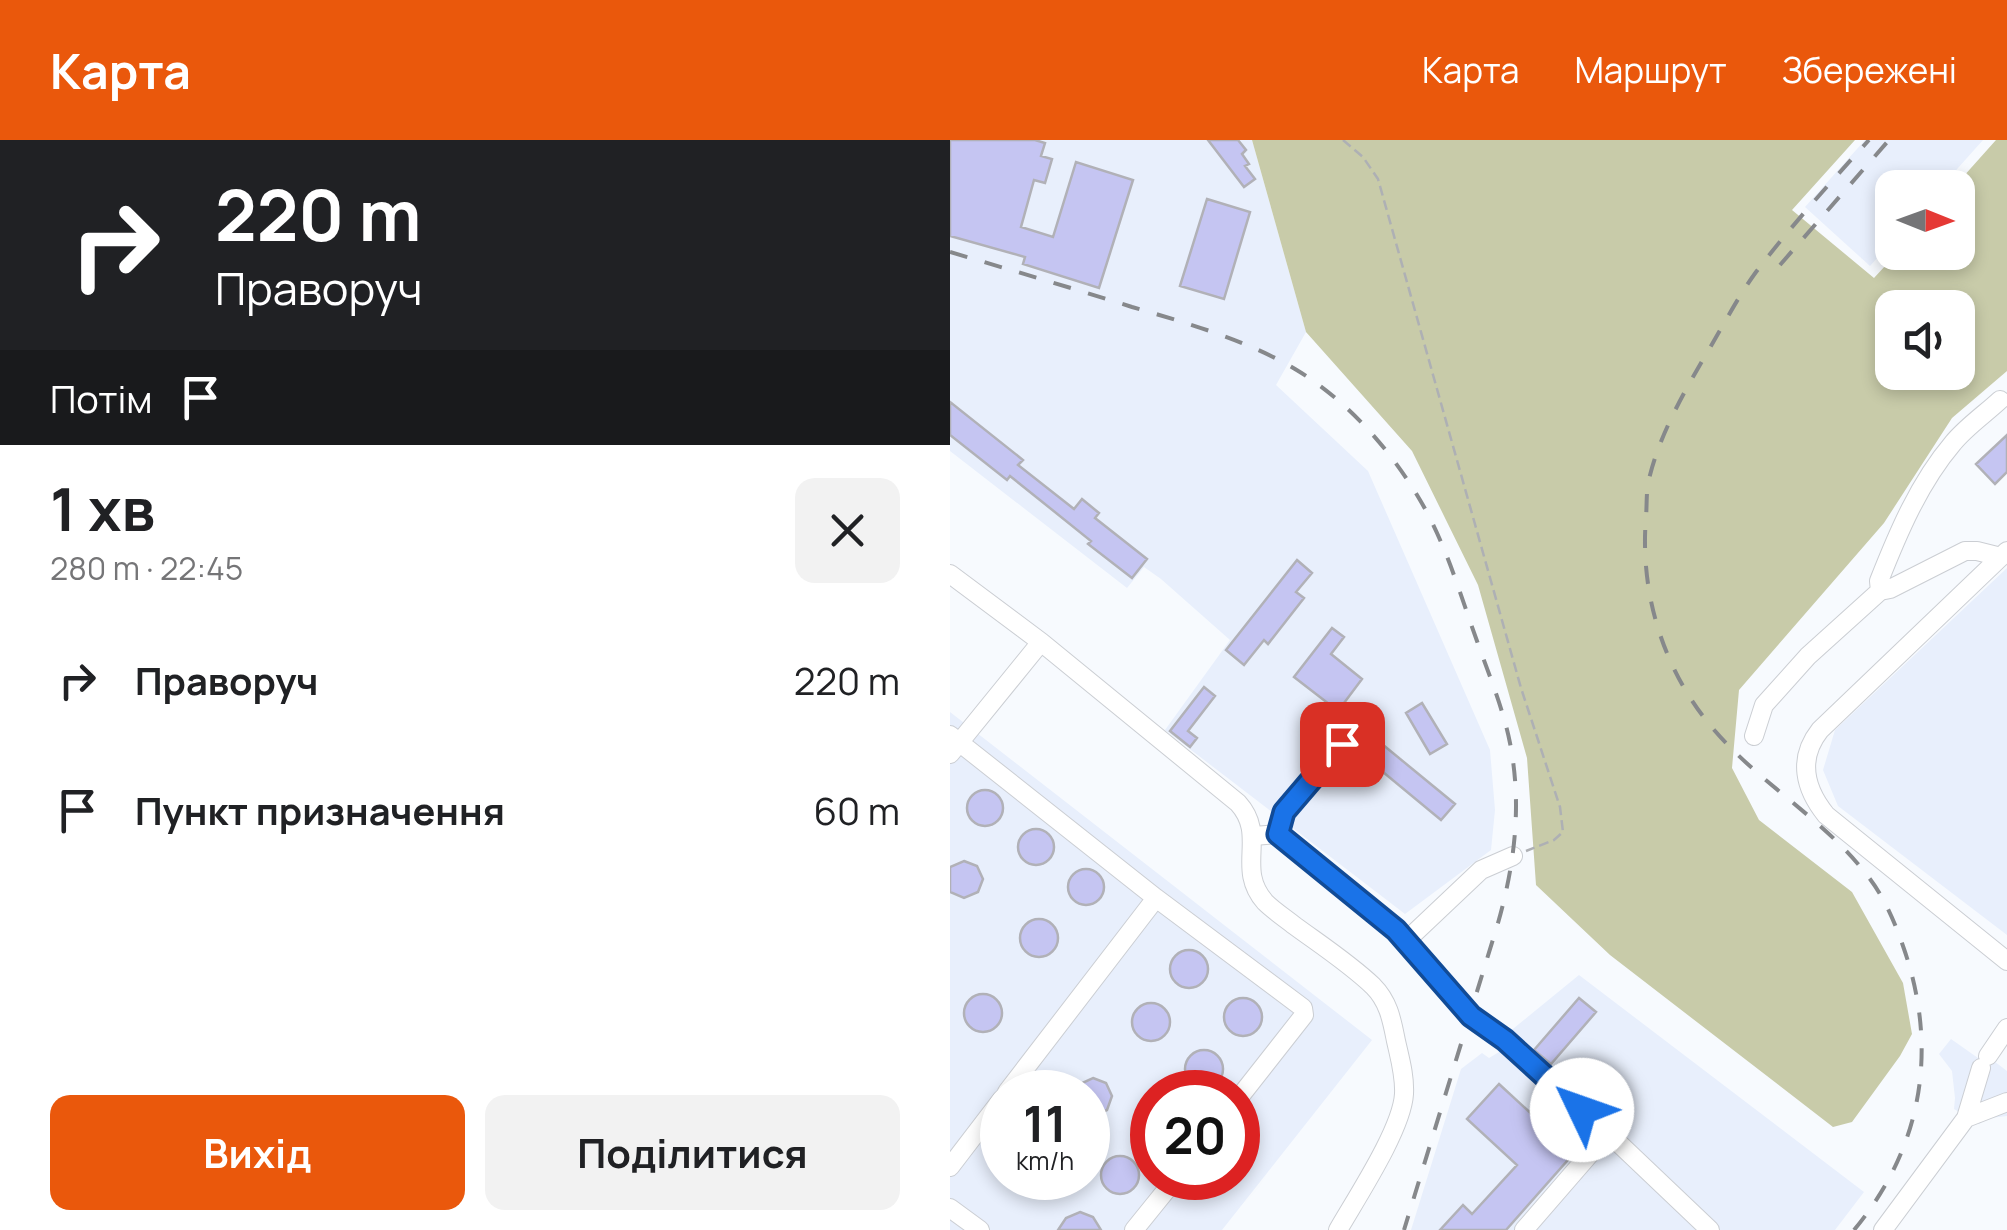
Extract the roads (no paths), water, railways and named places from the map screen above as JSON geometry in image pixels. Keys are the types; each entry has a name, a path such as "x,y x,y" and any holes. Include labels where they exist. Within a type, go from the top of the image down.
{"street":[{"path":"1880,591 1879,582 1900,527 1924,486 1954,441 2000,400"},
{"path":"1754,736 1764,704 1808,656 1880,591 1966,551 2004,554"},
{"path":"2004,554 1820,730 1806,760 1806,780 1826,815 2007,962"},
{"path":"950,574 1040,642 1247,812 1254,836 1253,881 1266,902 1380,994 1390,1014 1404,1078 1403,1104 1389,1139 1338,1230"},
{"path":"1040,642 953,744 1303,1008 1304,1014 1260,1071"},
{"path":"1278,834 1284,812 1342,744"},
{"path":"1254,836 1278,834 1407,940 1471,1016 1505,1040 1710,1230"},
{"path":"1407,940 1481,870 1513,856"},
{"path":"1024,1070 1156,898"},
{"path":"1883,1230 1966,1118 1985,1062 2007,1028"},
{"path":"1966,1118 2007,1102"},
{"path":"950,1167 980,1127"},
{"path":"1524,1230 1608,1133"},
{"path":"1134,1230 1158,1200"},
{"path":"950,1208 978,1230"}],"railway":[{"path":"1854,1230 1896,1165 1918,1095 1922,1059 1920,1022 1903,946 1880,895 1855,860 1727,744 1688,695 1653,610 1645,548 1649,479 1665,431 1688,386 1756,272 1869,140"},
{"path":"1780,265 1889,140"},
{"path":"950,252 1194,326 1237,341 1295,369 1332,395 1381,444 1420,500 1437,534 1504,717 1514,766 1516,811 1509,878 1498,923 1404,1230"}]}
